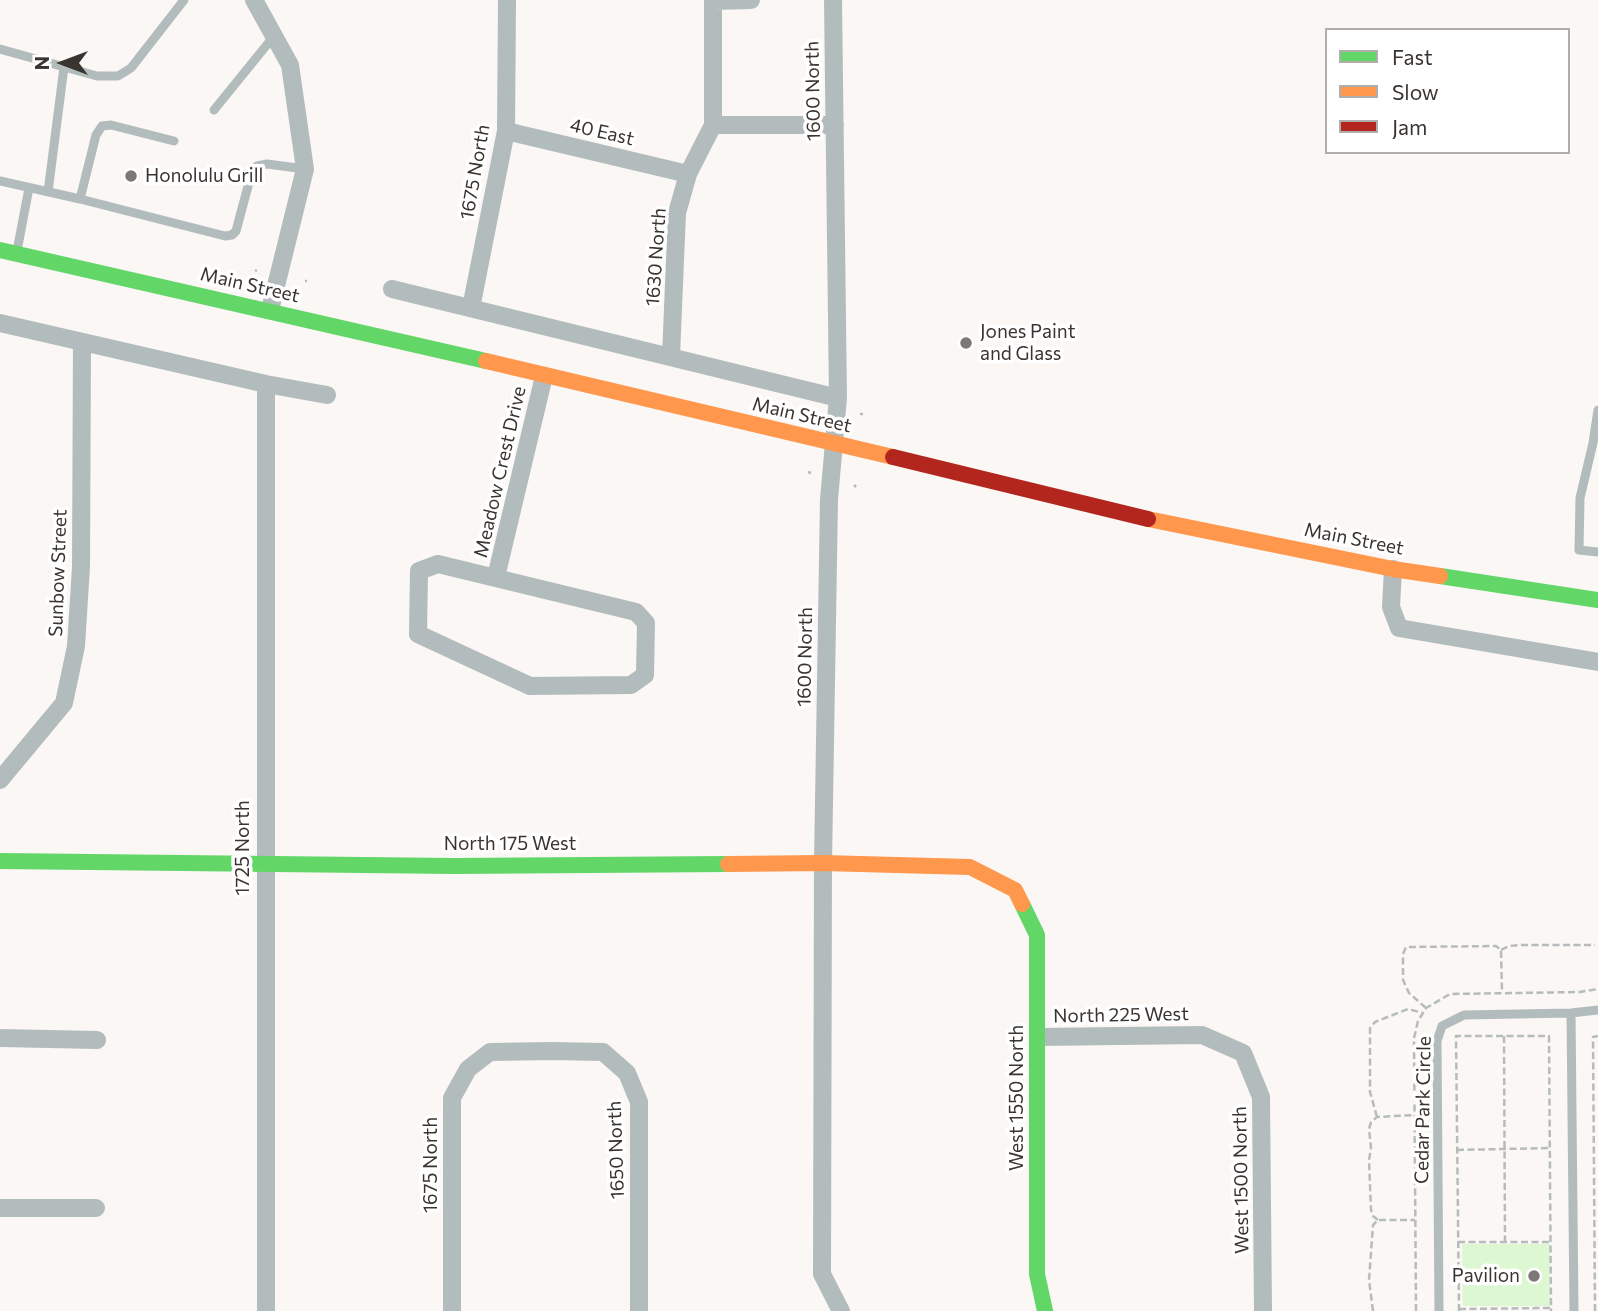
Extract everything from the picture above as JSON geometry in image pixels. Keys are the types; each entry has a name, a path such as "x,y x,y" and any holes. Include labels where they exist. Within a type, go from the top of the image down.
{"main road":[{"name":"Main Street","path":"8,252 270,310 1164,523 1392,569 1598,600"},
{"name":"North 175 West","path":"0,861 468,866 823,863 970,867 1015,890"},
{"name":"West 1550 North","path":"1015,890 1037,935 1037,1274 1045,1311"}],"street":[{"path":"254,0 290,65 304,169 270,310"},
{"name":"1675 North","path":"471,308 506,131 506,0"},
{"path":"713,1 751,0"},
{"name":"1600 North","path":"833,0 838,398 829,499 823,863 822,1274 841,1311"},
{"name":"1630 North","path":"671,356 677,213 688,174 713,125 713,1"},
{"path":"713,125 835,125"},
{"name":"40 East","path":"506,131 688,174"},
{"path":"393,289 838,398"},
{"path":"0,323 266,384 327,395"},
{"name":"Sunbow Street","path":"0,780 64,703 76,646 81,567 82,342"},
{"name":"Meadow Crest Drive","path":"496,577 544,376"},
{"name":"1725 North","path":"265,1311 266,384"},
{"path":"438,564 496,577 636,612 646,623 645,675 631,685 530,686 418,634 419,571 438,564"},
{"path":"1392,569 1391,607 1399,628 1598,662"},
{"name":"North 225 West","path":"1038,1037 1202,1035 1242,1053"},
{"path":"0,1038 97,1040"},
{"name":"1675 North","path":"452,1311 452,1098 468,1069 490,1052 551,1051"},
{"name":"1650 North","path":"551,1051 603,1052 627,1073 639,1102 639,1311"},
{"name":"West 1500 North","path":"1242,1053 1261,1097 1263,1311"},
{"path":"0,1208 96,1208"}],"lane":[{"path":"0,49 97,76 118,76 131,68 184,0"},
{"path":"214,110 274,36"},
{"path":"48,192 64,67"},
{"path":"80,199 96,135 102,126 111,125 174,141"},
{"path":"0,181 225,236 236,231 251,175 257,166 267,164 304,169"},
{"path":"8,252 29,188"},
{"path":"1598,410 1580,498 1579,550 1598,552"},
{"name":"Cedar Park Circle","path":"1439,1311 1437,1041 1442,1026 1464,1015 1598,1010"},
{"path":"1571,1013 1574,1311"}],"path":[{"path":"1501,950 1521,944 1595,945"},
{"path":"1426,1008 1409,993 1403,980 1403,954 1406,947 1496,946 1501,950 1502,992"},
{"path":"1377,1117 1370,1092 1370,1028 1375,1022 1408,1009 1423,1013"},
{"path":"1457,1036 1504,1036 1549,1036 1551,1310 1459,1310 1457,1036"},
{"path":"1504,1036 1505,1242"},
{"path":"1595,1311 1596,1144 1593,1037 1598,1036"},
{"path":"1414,1115 1377,1117 1371,1122 1369,1181 1373,1216 1378,1220 1416,1220"},
{"path":"1457,1150 1550,1148"},
{"path":"1373,1311 1369,1280 1371,1234 1373,1225 1378,1220"},
{"path":"1458,1242 1550,1242"}],"green space":[{"path":"1462,1244 1550,1244 1550,1306 1463,1306"}],"traffic: fast":[{"path":"0,250 486,361"},
{"path":"1440,576 1598,600"},
{"path":"0,861 454,866 728,864"},
{"path":"1022,904 1037,935 1037,1274 1045,1311"}],"traffic: slow":[{"path":"486,361 893,457"},
{"path":"1148,519 1393,569 1440,576"},
{"path":"728,864 823,863 970,867 1015,890 1022,904"}],"traffic: jam":[{"path":"893,457 1148,519"}],"place":[{"name":"Honolulu Grill","path":"131,176"},
{"name":"Jones Paint and Glass","path":"966,343"},
{"name":"Pavilion","path":"1534,1276"}]}
